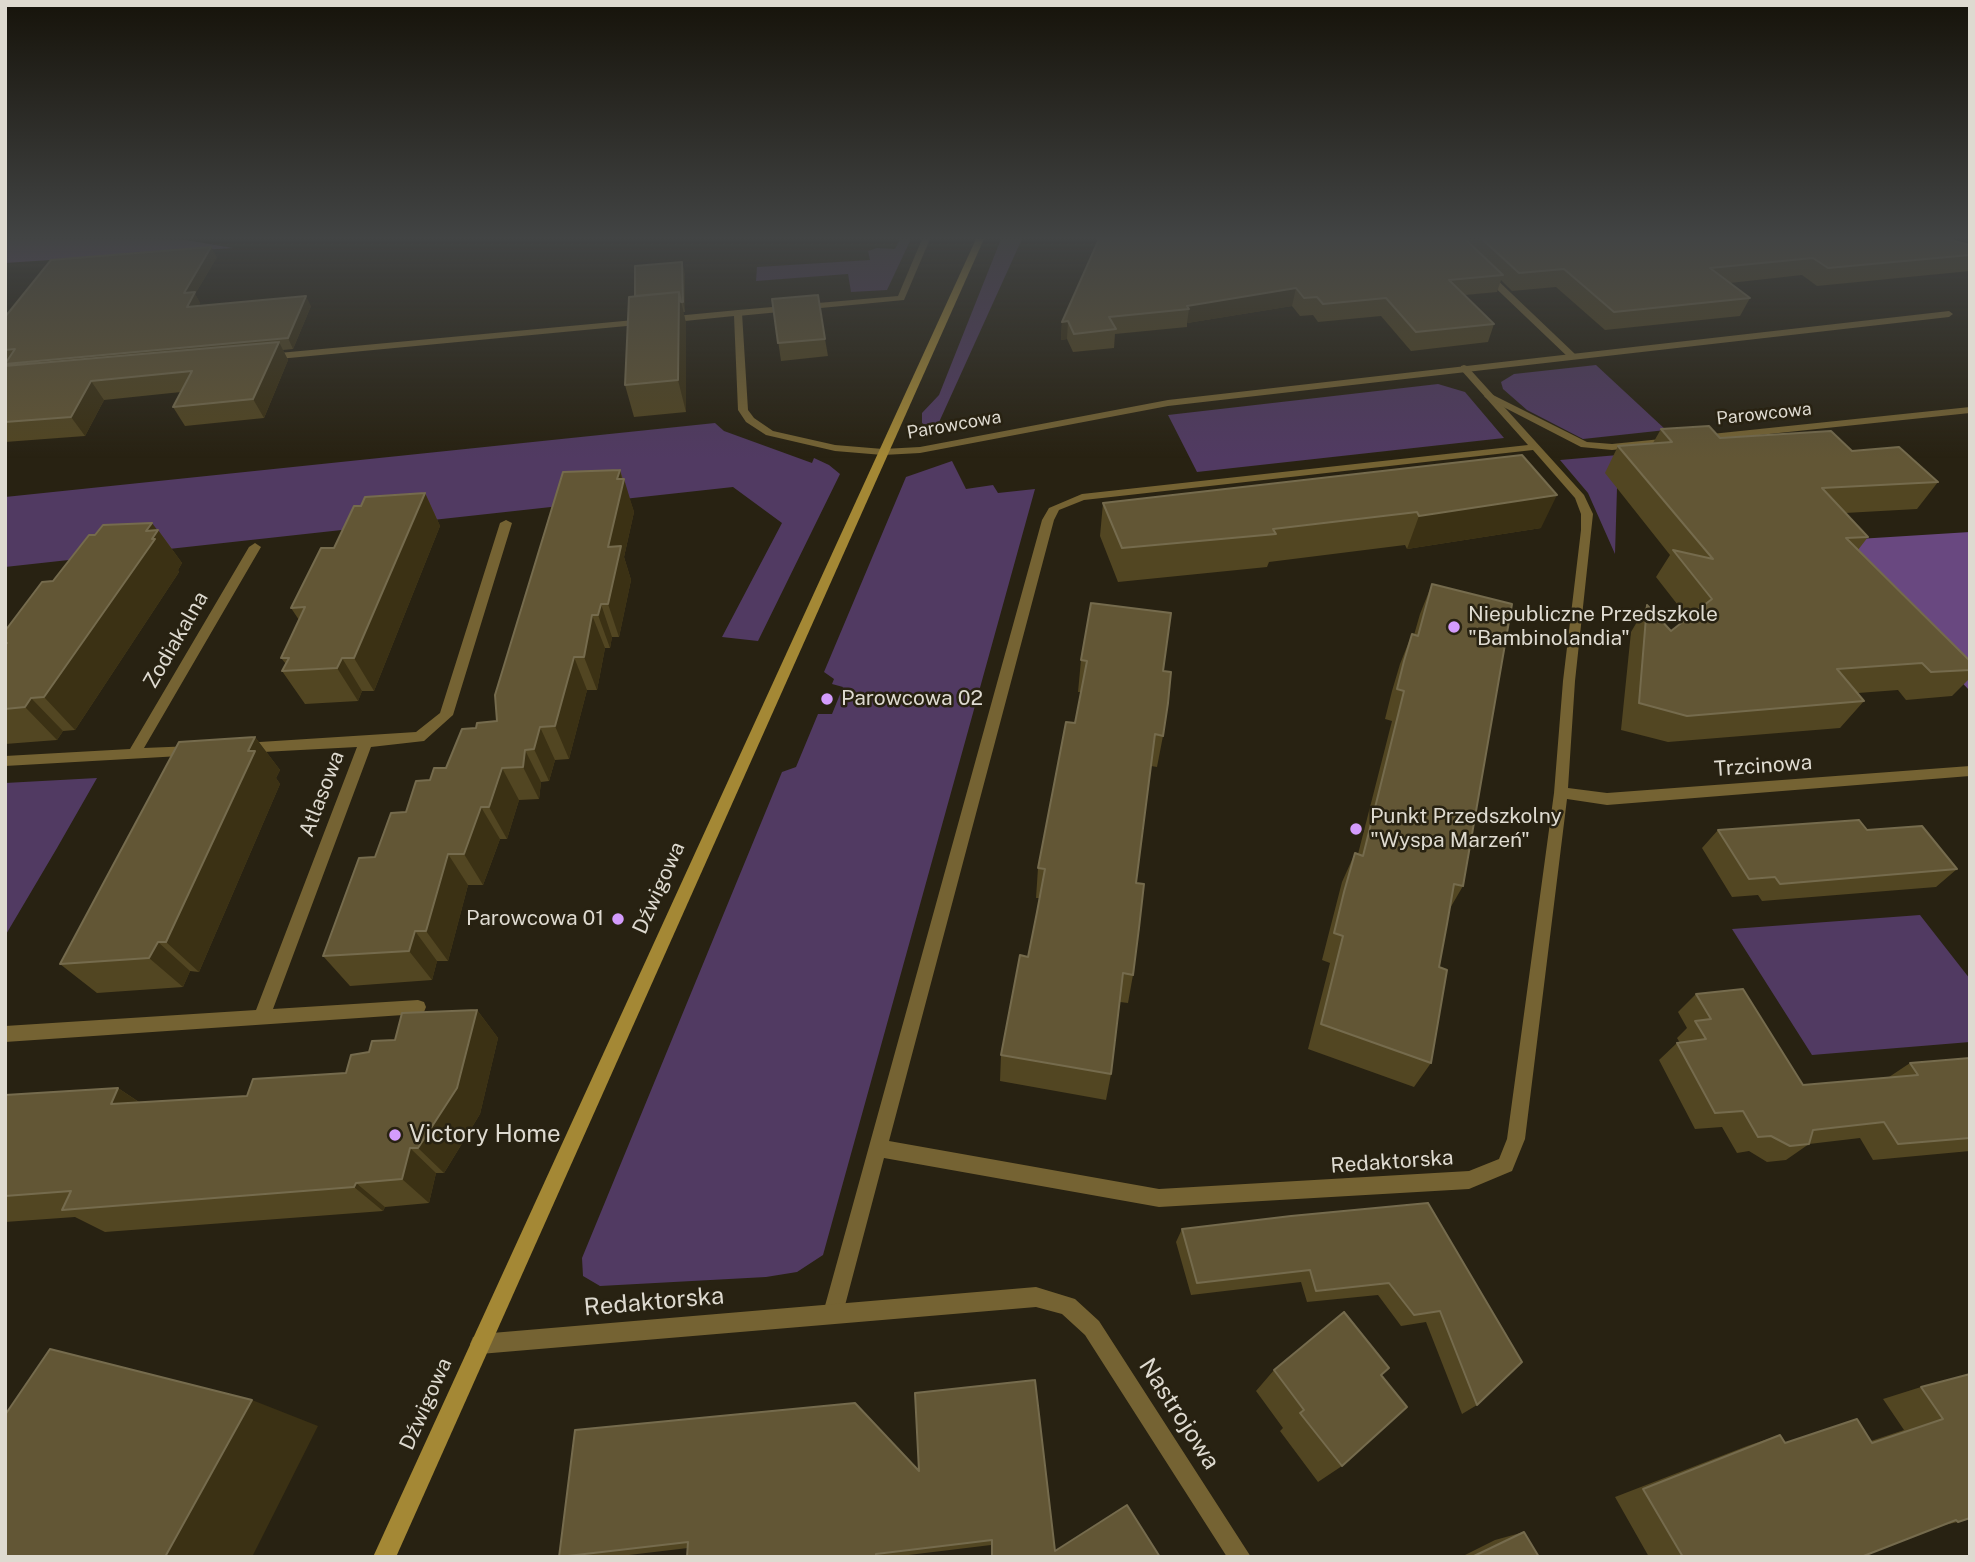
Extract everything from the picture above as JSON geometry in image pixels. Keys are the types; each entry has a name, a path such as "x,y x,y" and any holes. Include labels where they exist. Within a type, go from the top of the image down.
{"main road":[{"name":"Dźwigowa","path":"384,1557 947,312"}],"street":[{"path":"258,358 750,312"},
{"path":"1526,312 1572,356"},
{"name":"Parowcowa","path":"738,313 743,410 750,420 770,433 835,448 883,452 934,448 1168,403 1949,314"},
{"path":"1464,368 1536,447"},
{"path":"1489,396 1585,445 1612,447 1680,440"},
{"name":"Parowcowa","path":"1694,439 1970,410"},
{"path":"833,1313 1048,520 1055,508 1082,497 1536,447"},
{"name":"Redaktorska","path":"879,1148 1159,1198 1469,1180 1506,1165 1516,1139 1561,793 1587,514 1580,497 1536,447"},
{"name":"Atlasowa","path":"262,1016 366,742 419,737 430,731 446,715 506,523"},
{"name":"Zodiakalna","path":"134,754 256,547"},
{"path":"229,749 366,742"},
{"path":"5,761 202,751"},
{"name":"Trzcinowa","path":"1561,793 1607,799 1970,771"},
{"path":"5,1034 418,1007"},
{"name":"Redaktorska","path":"480,1344 1036,1297 1068,1306"},
{"name":"Nastrojowa","path":"1068,1306 1092,1328 1240,1557"}],"shaded area":[{"path":"972,312 989,312 935,431 922,423 922,413 939,395"},
{"path":"1596,365 1666,430 1583,439 1527,410 1503,389 1501,382 1514,374"},
{"path":"1438,384 1465,392 1504,438 1197,472 1168,415"},
{"path":"715,423 724,431 812,463 814,458 840,474 758,641 722,637 782,523 733,487 5,567 5,497"},
{"path":"1618,455 1615,554 1588,493 1560,460"},
{"path":"952,461 966,489 993,485 998,493 1035,489 823,1255 797,1272 766,1277 600,1286 583,1276 582,1258 782,772 796,767 818,714 832,714 843,687 832,684 834,679 824,672 906,477"},
{"path":"1970,532 1970,691 1826,541"},
{"path":"97,778 57,848 5,936 5,783"},
{"path":"1920,915 1970,979 1970,1042 1812,1055 1732,929"}],"building":[{"path":"9,312 299,312 288,338 5,364 15,349 5,350 5,317"},
{"path":"628,312 679,312 678,380 625,385"},
{"path":"774,312 821,312 825,339 778,343"},
{"path":"1067,312 1160,312 1109,317 1116,329 1074,334 1068,321 1062,322"},
{"path":"1398,312 1482,312 1494,324 1416,332"},
{"path":"279,342 253,399 173,407 192,371 91,381 71,417 5,422 5,366"},
{"path":"1709,426 1720,438 1831,431 1852,451 1899,447 1938,482 1822,488 1868,537 1846,538 1970,661 1970,670 1931,672 1922,663 1837,669 1864,701 1687,716 1639,703 1647,605 1671,631 1712,599 1673,550 1713,559 1618,446 1672,442 1661,429"},
{"path":"1522,455 1557,495 1419,516 1417,512 1273,529 1276,534 1122,548 1103,503"},
{"path":"620,470 617,479 624,479 608,547 621,546 608,604 601,604 598,615 592,615 584,657 574,657 555,726 540,727 534,749 525,750 523,767 502,768 489,807 481,807 464,854 448,854 426,931 415,931 409,951 323,956 359,858 375,857 391,813 406,812 416,781 430,780 434,768 446,768 462,729 476,728 477,723 497,721 495,695 563,472"},
{"path":"425,493 354,658 342,658 337,668 282,671 289,658 281,658 305,607 291,608 321,548 334,548 354,506 361,506 365,497"},
{"path":"152,523 146,531 158,530 152,539 155,539 44,697 31,698 25,707 5,709 5,631 42,582 53,581 89,535 95,535 103,525"},
{"path":"1432,584 1512,604 1463,886 1454,884 1439,967 1447,970 1431,1063 1321,1024 1343,936 1334,933 1344,892 1355,853 1363,856 1404,691 1397,689 1404,661 1412,634 1418,636"},
{"path":"1091,603 1171,613 1163,671 1171,672 1168,703 1163,736 1155,734 1136,883 1144,884 1133,975 1123,973 1111,1074 1001,1055 1020,955 1028,957 1037,912 1045,869 1038,868 1066,722 1075,723 1087,661 1081,660"},
{"path":"255,737 248,751 255,751 166,942 158,942 149,958 60,964 179,742"},
{"path":"1859,820 1867,830 1922,826 1957,869 1780,884 1775,877 1749,879 1718,830"},
{"path":"1743,989 1803,1085 1918,1075 1910,1063 1970,1058 1970,1138 1898,1144 1884,1122 1813,1130 1809,1144 1790,1146 1771,1136 1758,1137 1743,1111 1715,1113 1677,1043 1706,1039 1695,1021 1711,1019 1696,994"},
{"path":"477,1010 457,1088 418,1148 410,1148 402,1179 356,1183 354,1187 62,1210 71,1191 5,1196 5,1095 118,1088 111,1104 247,1096 253,1079 346,1073 351,1055 369,1052 372,1041 395,1040 402,1013"},
{"path":"1428,1203 1522,1362 1477,1405 1440,1311 1414,1315 1389,1283 1316,1291 1310,1270 1197,1283 1182,1229 1291,1216"},
{"path":"1344,1312 1389,1368 1381,1375 1407,1407 1342,1466 1300,1413 1304,1410 1274,1370"},
{"path":"50,1349 252,1400 165,1557 5,1557 5,1415"},
{"path":"1970,1374 1970,1518 1958,1522 1956,1520 1861,1557 1683,1557 1643,1489 1780,1435 1785,1443 1857,1419 1872,1443 1943,1419 1921,1387"},
{"path":"1035,1380 1055,1551 1127,1505 1160,1557 992,1557 992,1540 876,1554 876,1557 687,1557 688,1542 559,1557 575,1430 855,1403 919,1471 915,1393"},
{"path":"1524,1532 1539,1557 1472,1557"}],"place":[{"name":"Niepubliczne Przedszkole \"Bambinolandia\"","path":"1454,627"},
{"name":"Parowcowa 02","path":"827,699"},
{"name":"Punkt Przedszkolny \"Wyspa Marzeń\"","path":"1356,829"},
{"name":"Parowcowa 01","path":"618,919"},
{"name":"Victory Home","path":"395,1135"}]}
